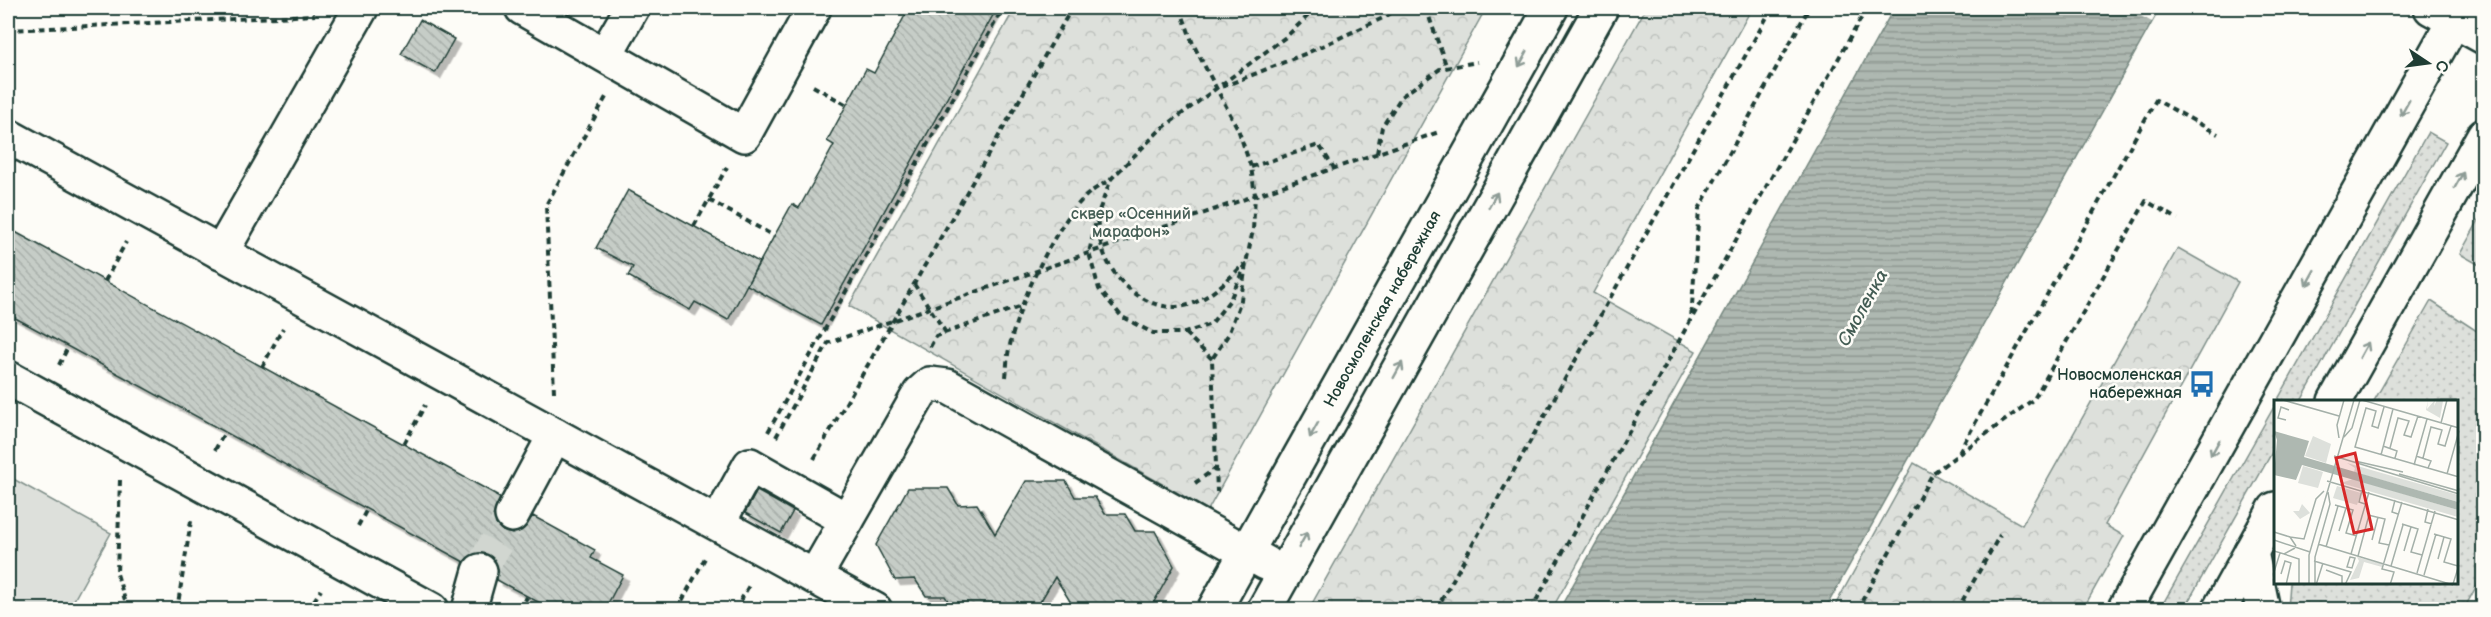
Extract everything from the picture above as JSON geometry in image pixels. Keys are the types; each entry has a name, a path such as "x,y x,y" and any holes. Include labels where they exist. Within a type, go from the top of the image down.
{"street":[{"path":"522,8 744,135 814,8"},
{"path":"614,60 632,8"},
{"name":"Новосмоленская набережная","path":"1214,609 1551,8"},
{"path":"1264,609 1601,8"},
{"path":"221,253 359,10"},
{"path":"2124,609 2452,12 2484,37"},
{"path":"2336,400 2484,135"},
{"path":"8,136 876,609"},
{"path":"8,378 432,609"},
{"path":"815,576 920,393 930,384 947,386 1284,574"},
{"path":"512,515 555,435"},
{"path":"718,523 754,467 847,520"},
{"path":"2219,609 2274,511"},
{"path":"2251,552 2263,609"},
{"path":"469,609 480,571"}],"path":[{"path":"754,467 815,347 1003,8"},
{"path":"796,491 1072,8"},
{"path":"1180,8 1193,44 1238,129 1251,167 1255,195 1253,230 1241,300 1228,335 1212,359 1217,502"},
{"path":"1008,420 1006,384 1009,346 1039,270 1061,229 1086,196 1111,179 1160,130 1287,36 1316,8"},
{"path":"1216,89 1306,53 1385,17 1398,8"},
{"path":"1426,8 1447,68"},
{"path":"1436,609 1772,8"},
{"path":"1691,319 1699,209 1809,8"},
{"path":"1531,609 1691,319 1867,8"},
{"path":"8,30 359,10"},
{"path":"555,435 546,205 614,60"},
{"path":"1377,153 1382,127 1402,96 1440,69 1477,62"},
{"path":"1957,455 2156,100 2218,134"},
{"path":"815,347 1439,132"},
{"path":"694,226 744,135"},
{"path":"1251,167 1318,145 1334,168"},
{"path":"1111,179 1097,216 1089,253 1099,289 1122,317 1153,333 1185,333 1211,324 1230,300 1246,262"},
{"path":"709,200 774,236"},
{"path":"1857,609 1933,473 2034,399 2146,201 2178,219"},
{"path":"105,280 143,210"},
{"path":"1097,216 1102,248 1112,270 1132,292 1154,304 1184,306 1215,291 1246,262"},
{"path":"914,284 946,333"},
{"path":"920,393 919,368 936,336 1023,306"},
{"path":"1185,333 1212,359"},
{"path":"754,467 828,343"},
{"path":"121,440 117,574 128,609"},
{"path":"177,609 198,482"},
{"path":"1957,609 2000,535"},
{"path":"677,609 707,554"},
{"path":"520,609 527,597"}],"green space":[{"name":"сквер «Осенний марафон»","path":"1015,8 1486,8 1208,510 849,306"},
{"path":"1646,8 1752,8 1593,293 1696,351 1552,609 1309,609"},
{"path":"2428,132 2446,142 2302,400 2278,400"},
{"path":"2483,213 2484,267 2460,254"},
{"path":"2178,248 2238,282 2105,525 2124,536 2083,609 1833,609 1914,463 2022,525"},
{"path":"2431,301 2483,335 2483,574 2464,609 2287,609 2289,584 2458,584 2458,400 2375,400"},
{"path":"2274,407 2274,449 2184,609 2160,609"},
{"path":"8,476 111,533 69,609 8,609"}],"water":[{"name":"Смоленка","path":"1894,8 2160,8 1825,609 1559,610"}],"pier":[{"path":"2126,8 2160,8 2152,22"}],"building":[{"path":"909,8 997,8 821,325 747,285 792,204 799,208 834,145 827,141 866,69 874,73"},
{"path":"420,20 454,39 435,73 401,54"},
{"path":"628,190 759,262 728,320 695,302 690,310 628,276 633,267 596,248"},
{"path":"8,228 497,495 500,498 493,516 496,524 503,531 512,534 521,531 533,516 595,550 591,558 623,575 605,609 551,609 497,580 498,566 486,553 475,553 464,562 8,314"},
{"path":"1026,481 1066,481 1075,497 1095,497 1105,514 1125,514 1135,531 1155,531 1174,566 1150,609 1095,609 1093,606 1073,606 1055,577 1036,609 953,609 945,596 926,596 915,579 895,580 876,545 908,488 948,488 958,505 977,504 995,534"},
{"path":"757,491 793,511 781,533 745,513"}],"tunnel":[{"path":"480,571 512,515"}],"place":[{"name":"Новосмоленская набережная","path":"2202,384"}]}
